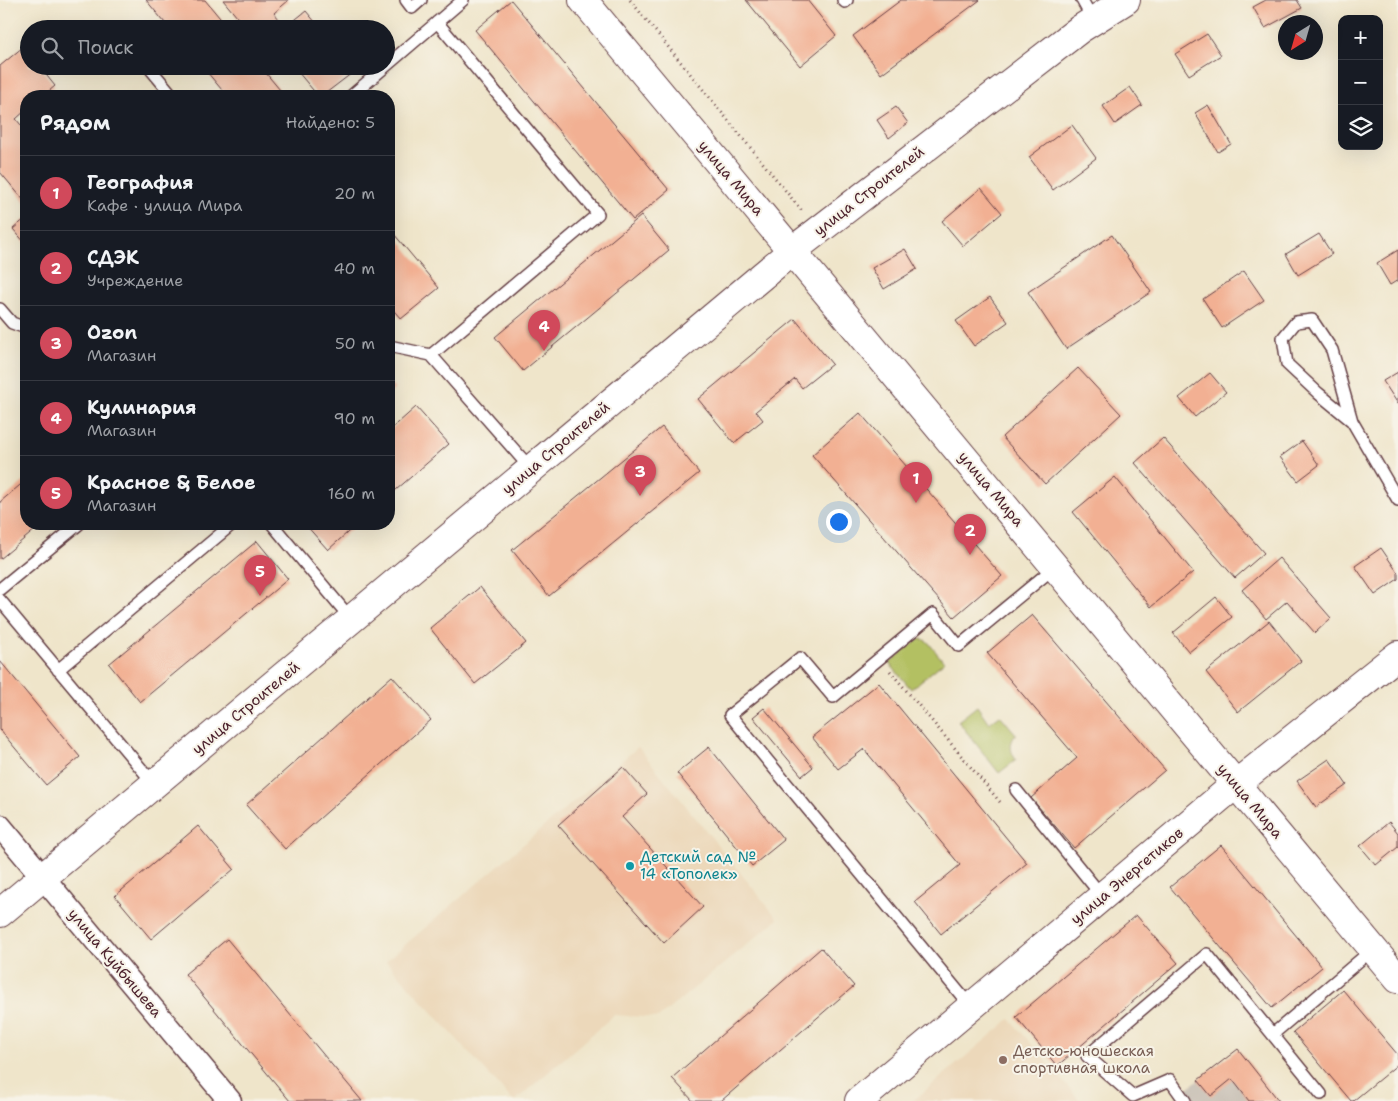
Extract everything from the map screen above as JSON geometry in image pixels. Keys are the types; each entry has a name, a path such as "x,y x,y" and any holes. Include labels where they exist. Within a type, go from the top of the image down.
{"street":[{"name":"улица Мира","path":"583,0 1398,979"},
{"name":"улица Строителей","path":"0,913 792,251 1080,29 1088,10 1126,0"},
{"name":"улица Энергетиков","path":"859,1101 1236,784 1398,655"},
{"name":"улица Куйбышева","path":"0,826 230,1101"}],"lane":[{"path":"406,0 412,8 421,0"},
{"path":"395,58 463,0"},
{"path":"843,0 844,2 848,0"},
{"path":"431,355 598,214 437,22"},
{"path":"156,75 169,90"},
{"path":"358,90 376,75"},
{"path":"0,309 12,323 20,326"},
{"path":"1352,421 1287,364 1283,338 1296,322 1312,320 1332,350 1352,421 1398,500"},
{"path":"395,347 431,355 531,469"},
{"path":"0,589 73,530"},
{"path":"58,670 224,530"},
{"path":"277,530 351,620"},
{"path":"971,1007 730,715 800,658 833,697 933,614 959,646 1055,567"},
{"path":"0,600 154,784"},
{"path":"1016,790 1102,896"},
{"path":"1273,1034 1373,949"},
{"path":"1185,1101 1170,1080 1133,1096 1088,1056 1207,954 1321,1094"}],"path":[{"path":"630,0 818,230"},
{"path":"880,658 1005,807"}],"shaded area":[{"path":"638,747 778,919 658,1018 614,1015 513,1101 386,961"},
{"name":"Детско-юношеская спортивная школа","path":"1010,1019 1080,1101 913,1101"},
{"path":"1238,1049 1279,1101 1171,1101 1198,1080"}],"green space":[{"path":"921,639 928,642 944,662 911,689 889,663"},
{"path":"977,706 989,723 1000,715 1016,734 1011,747 1016,760 999,773 958,721"}],"building":[{"path":"146,0 205,0 222,20 163,20"},
{"path":"223,0 289,0 274,13 280,20 240,20"},
{"path":"511,0 669,190 633,220 475,30"},
{"path":"746,0 807,0 836,36 800,66"},
{"path":"901,0 980,0 881,74 853,36"},
{"path":"1266,0 1297,0 1302,8 1289,15 1278,15 1278,21 1265,28 1253,7"},
{"path":"306,11 314,20 295,20"},
{"path":"1207,34 1221,55 1189,75 1175,54"},
{"path":"20,49 20,75 46,75 55,86 50,90 20,90 20,115 16,119 20,124 20,196 0,172 0,66"},
{"path":"210,75 268,75 280,90 222,90"},
{"path":"300,75 349,75 330,90 313,90"},
{"path":"1130,87 1142,105 1115,124 1103,106"},
{"path":"1208,105 1231,144 1218,152 1195,113"},
{"path":"896,107 908,123 889,138 877,120"},
{"path":"1072,125 1096,158 1053,190 1029,157"},
{"path":"981,188 1002,213 963,246 942,221"},
{"path":"641,216 669,250 523,371 495,337"},
{"path":"20,223 20,237 13,229"},
{"path":"1319,234 1332,254 1298,275 1286,254"},
{"path":"395,235 439,288 401,319 395,312"},
{"path":"1112,235 1151,292 1066,349 1028,292"},
{"path":"905,249 917,269 884,289 872,268"},
{"path":"1398,250 1398,280 1390,285 1377,263"},
{"path":"1244,271 1264,300 1222,328 1203,299"},
{"path":"990,297 1008,322 974,346 956,321"},
{"path":"795,319 832,364 802,388 795,379 756,411 763,420 734,443 698,399"},
{"path":"1078,368 1121,414 1045,484 1002,437"},
{"path":"1398,372 1398,404 1383,381"},
{"path":"1210,373 1226,392 1195,417 1179,398"},
{"path":"416,407 449,444 395,491 395,426"},
{"path":"860,413 1002,576 954,617 812,455"},
{"path":"662,427 699,473 549,596 512,550"},
{"path":"1163,438 1264,553 1235,578 1135,463"},
{"path":"1302,441 1319,465 1298,481 1280,457"},
{"path":"1115,477 1193,572 1151,607 1073,512"},
{"path":"20,485 20,530 35,530 0,559 0,502"},
{"path":"310,530 350,530 328,550"},
{"path":"257,541 288,579 140,702 109,664"},
{"path":"1381,548 1398,573 1398,579 1375,595 1355,566"},
{"path":"1279,558 1331,618 1315,633 1287,601 1266,619 1242,590"},
{"path":"480,587 526,643 475,684 430,628"},
{"path":"1216,597 1232,617 1189,652 1173,633"},
{"path":"1032,615 1165,770 1074,848 1031,798 1077,758 987,653"},
{"path":"1269,621 1301,661 1238,712 1206,672"},
{"path":"0,661 80,757 46,785 0,730"},
{"path":"392,676 431,720 285,849 246,805"},
{"path":"879,683 1027,863 941,934 915,902 960,865 864,749 838,769 812,737"},
{"path":"764,708 813,767 802,776 753,717"},
{"path":"709,747 784,840 752,866 677,773"},
{"path":"1329,759 1347,785 1316,807 1297,781"},
{"name":"Детский сад № 14 «Тополек»","path":"623,767 647,794 622,817 703,907 664,943 558,825"},
{"path":"1389,822 1398,833 1398,847 1376,865 1360,846"},
{"path":"198,826 234,869 151,939 115,896"},
{"path":"1221,845 1322,967 1272,1008 1170,887"},
{"path":"1136,915 1178,963 1057,1066 1016,1017"},
{"path":"227,939 362,1101 290,1101 185,974"},
{"path":"821,948 854,986 721,1101 693,1101 672,1078"},
{"path":"1343,990 1398,1055 1398,1064 1353,1101 1351,1101 1293,1032"},
{"path":"1238,1049 1279,1101 1249,1101 1232,1079 1211,1096 1198,1080"}],"place":[{"name":"Кулинария","path":"544,351"},
{"name":"Ozon","path":"640,496"},
{"name":"География","path":"916,503"},
{"name":"СДЭК","path":"970,555"},
{"name":"Красное & Белое","path":"260,596"},
{"name":"Детский сад № 14 «Тополек»","path":"630,866"},
{"name":"Детско-юношеская спортивная школа","path":"1003,1060"}]}
